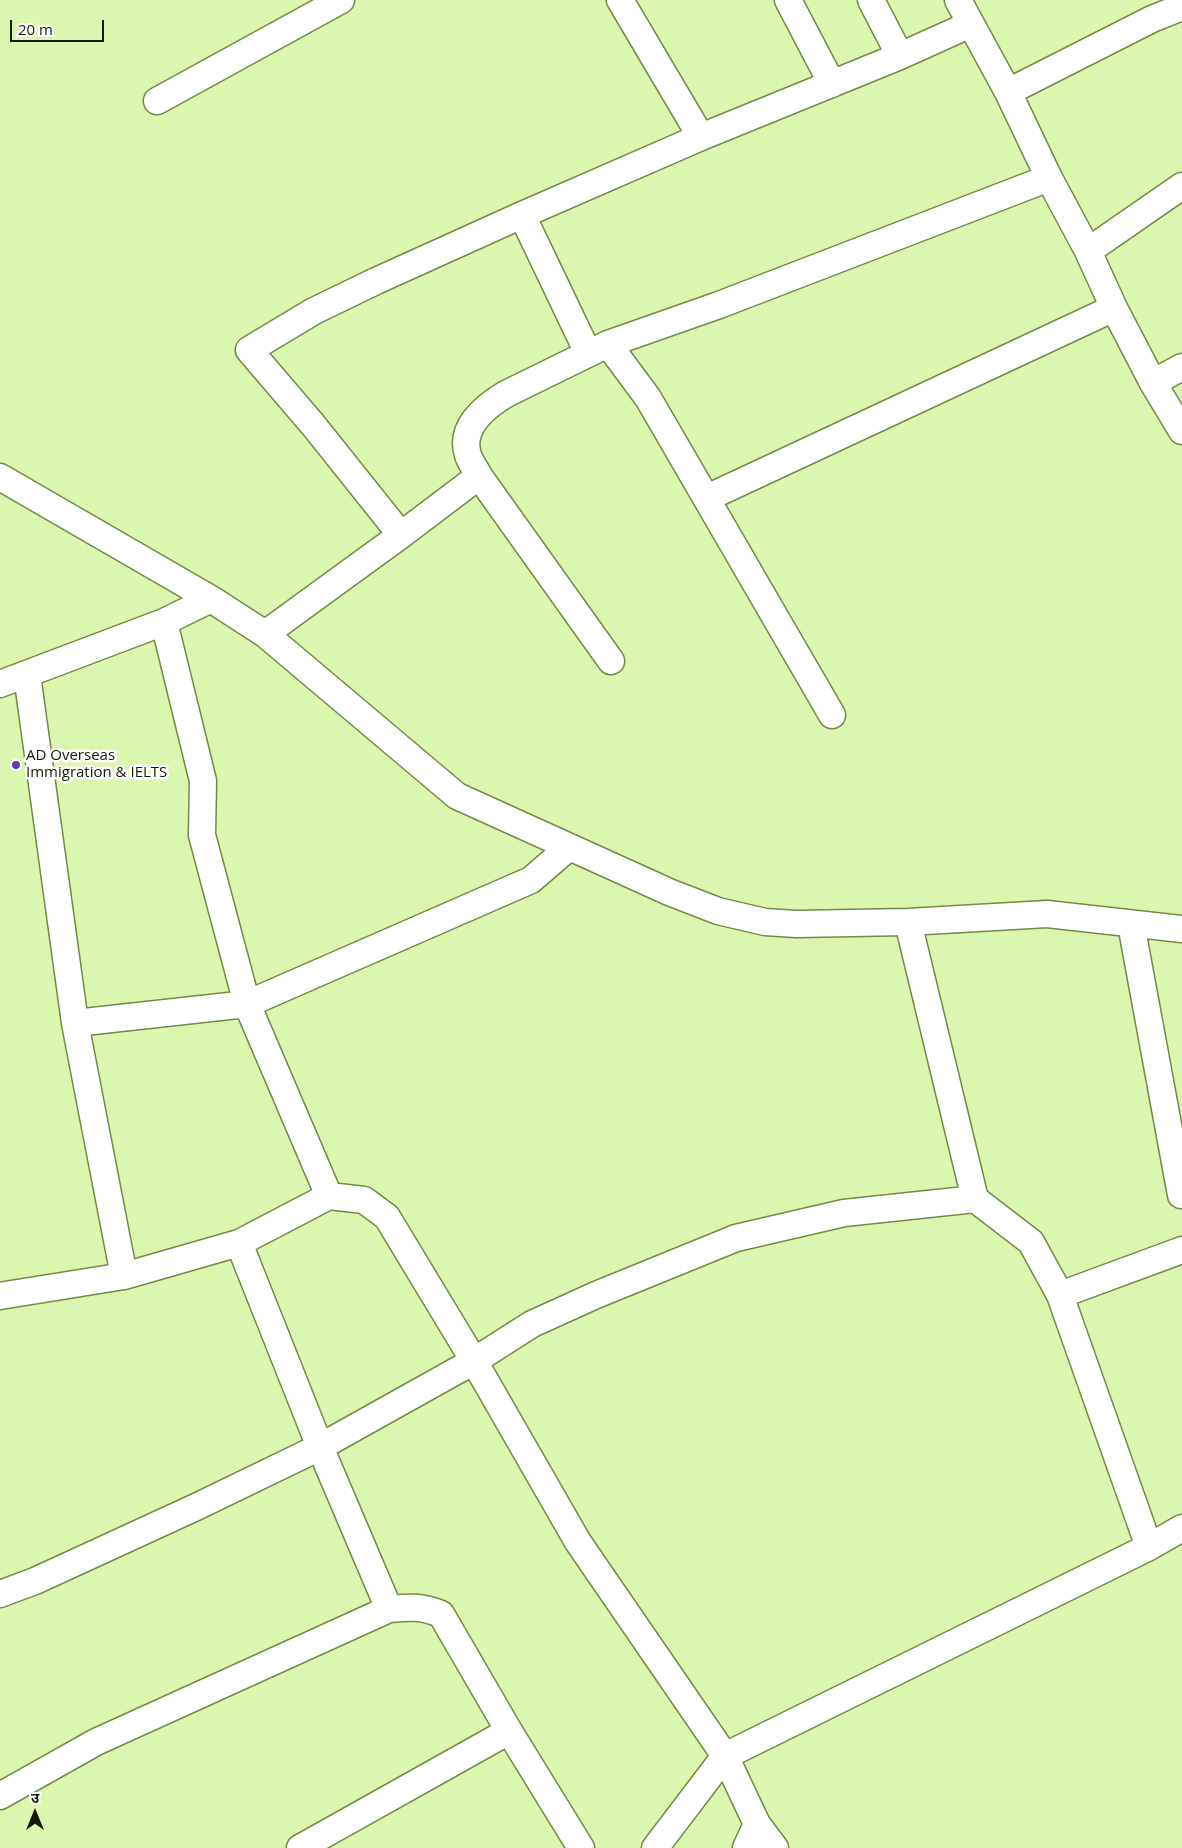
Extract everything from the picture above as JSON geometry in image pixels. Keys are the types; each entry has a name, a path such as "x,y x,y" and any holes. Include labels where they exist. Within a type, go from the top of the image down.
{"street":[{"path":"157,101 341,0"},
{"path":"620,0 702,137"},
{"path":"788,0 832,84"},
{"path":"871,0 900,56"},
{"path":"958,0 1008,92 1049,178 1088,251 1114,308 1153,383 1182,431"},
{"path":"1008,92 1152,19 1182,7"},
{"path":"401,535 314,426 249,350 314,311 522,215 702,137 900,56 971,24"},
{"path":"611,661 479,476 468,454 467,447 470,426 476,418 492,402 506,394 598,349 719,305 1049,178"},
{"path":"1088,251 1182,186"},
{"path":"522,215 598,349 648,398 832,715"},
{"path":"707,498 1114,308"},
{"path":"1153,383 1182,367"},
{"path":"0,476 211,599 265,634 457,796 568,848 694,902 718,911 765,922 796,924 908,922 1047,914 1182,929"},
{"path":"265,634 479,476"},
{"path":"0,684 164,622 211,599"},
{"path":"164,622 204,781 202,835 247,1004 328,1196"},
{"path":"26,675 75,1023 124,1276"},
{"path":"75,1023 247,1004 531,880 568,848"},
{"path":"908,922 975,1199 1031,1242 1060,1294 1149,1547"},
{"path":"1131,924 1181,1195"},
{"path":"0,1296 124,1276 238,1243 328,1196 364,1200 388,1217 474,1361 578,1542 725,1756 757,1824 776,1848"},
{"path":"0,1594 35,1581 196,1507 320,1447 474,1361 532,1324 596,1295 736,1238 844,1213 975,1199"},
{"path":"238,1243 320,1447 389,1609"},
{"path":"1060,1294 1182,1250"},
{"path":"655,1848 725,1756 1149,1547 1182,1528"},
{"path":"0,1796 96,1742 389,1609 416,1607 429,1609 441,1614 509,1732 581,1848"},
{"path":"300,1848 509,1732"},
{"path":"746,1848 757,1824"}],"place":[{"name":"AD Overseas Immigration & IELTS","path":"16,765"}]}
